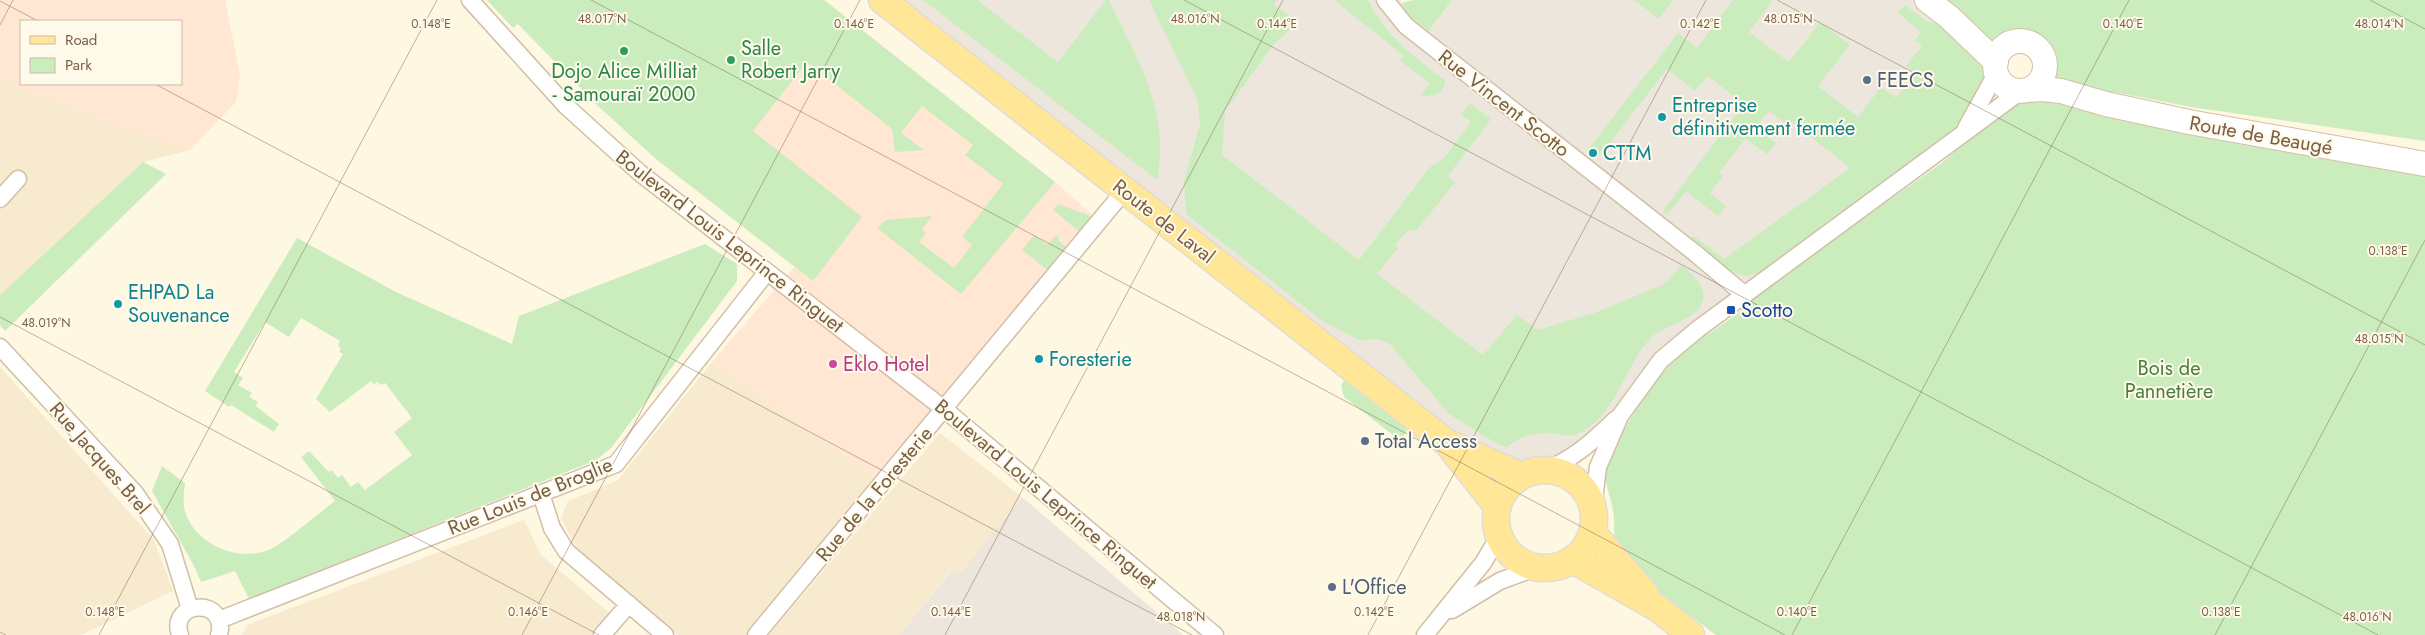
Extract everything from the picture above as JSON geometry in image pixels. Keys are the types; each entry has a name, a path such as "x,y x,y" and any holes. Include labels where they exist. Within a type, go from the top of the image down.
{"main road":[{"name":"Route de Laval","path":"882,0 1446,442 1497,506"},
{"name":"Route de Laval","path":"1446,442 1533,473"},
{"path":"1533,473 1561,473 1575,481 1586,493 1592,520 1588,543 1573,560 1555,567 1535,568 1513,557 1504,548 1496,524 1497,506 1505,490 1533,473"},
{"path":"1592,520 1659,610"},
{"path":"1573,560 1659,610 1691,635"}],"street":[{"name":"Boulevard Louis Leprince Ringuet","path":"470,0 566,106 640,174 944,409 1215,635"},
{"name":"Rue Vincent Scotto","path":"1386,0 1406,26 1688,247 1745,295"},
{"path":"1533,473 1579,454 1620,416 1661,360 1698,329 2041,80 2045,67 2044,60 2036,47 1984,34 1950,17 1927,0"},
{"path":"1950,17 1996,67 2001,82 2006,87 2024,91"},
{"path":"1959,138 1996,67 2002,50 2015,42"},
{"name":"Route de Beaugé","path":"2044,60 2098,101"},
{"name":"Route de Beaugé","path":"2024,91 2043,89 2061,91 2189,122 2425,164"},
{"path":"0,198 18,179"},
{"name":"Rue de la Foresterie","path":"756,635 1125,190"},
{"name":"Rue Louis de Broglie","path":"219,628 616,464 766,272"},
{"name":"Rue Jacques Brel","path":"0,347 135,493 170,544 190,609"},
{"path":"1592,520 1598,467 1620,416"},
{"path":"541,494 552,528 562,546 665,635"},
{"path":"1425,635 1483,563 1499,536"},
{"path":"1441,617 1500,581 1535,568"},
{"path":"602,635 629,604"},
{"path":"180,635 179,625 181,619 190,609 204,607 210,610 219,628"}],"shaded area":[{"path":"0,0 225,0 240,75 236,102 190,150 102,119 0,79"},
{"path":"824,0 1055,182 1096,218 878,478 712,362 795,266 656,159 595,103 518,24"},
{"path":"882,0 1400,0 1410,17 1429,31 1452,0 1930,0 2002,50 1998,56 1998,76 2006,87 2004,92 1990,105 1698,329 1620,416 1545,470 1533,472 1497,467"},
{"path":"0,79 102,119 190,150 143,162 0,295"},
{"path":"712,362 878,478 749,635 678,635 576,548 561,518 568,501 617,481"},
{"path":"0,367 154,540 173,591 81,635 0,635"},
{"path":"940,433 1022,497 960,575 951,570 899,635 769,635"},
{"path":"1022,497 1183,635 899,635 952,570 960,574"},
{"path":"524,520 541,555 614,617 598,635 242,635 247,625"}],"green space":[{"path":"487,0 824,0 1055,182 961,294 877,228 886,220 932,216 922,229 926,233 919,242 954,268 972,245 962,237 1003,184 965,155 973,145 922,106 901,133 924,150 895,152 892,129 807,62 753,131 862,217 813,281 656,159 595,103 518,24 513,28"},
{"path":"923,0 977,0 1058,62 1106,0 1109,0 1140,65 1155,109 1159,131 1160,155 1157,180"},
{"path":"1149,0 1276,0 1274,5 1295,20 1293,27 1274,44 1225,111 1222,155 1359,260 1430,167 1444,158 1471,122 1461,115 1470,103 1491,119 1448,176 1455,182 1416,231 1408,230 1395,245 1398,248 1377,274 1483,355 1517,315 1538,330 1594,313 1660,286 1667,282 1681,265 1695,277 1702,287 1703,299 1701,305 1692,315 1651,338 1633,363 1610,405 1589,427 1573,436 1549,433 1536,434 1518,439 1507,447 1499,445 1449,414 1389,343 1378,339 1359,340 1324,322 1186,214 1184,182 1200,124 1198,101"},
{"path":"1334,0 1368,0 1375,13 1392,35 1411,54 1445,80 1441,91 1430,96 1421,95 1430,83 1400,61 1404,56"},
{"path":"1414,0 1452,0 1429,31 1410,17 1401,3"},
{"path":"1634,0 1673,0 1659,19"},
{"path":"1733,0 1770,0 1772,2 1749,32 1789,62 1820,22 1850,45 1818,86 1858,117 1881,87 1896,98 1915,74 1906,66 1922,46 1915,40 1921,32 1898,13 1905,5 1926,21 1933,23 1937,17 1973,51 1981,61 1984,70 1982,89 1978,98 1955,130 1758,273 1749,275 1740,275 1722,266 1690,240 1694,236 1724,259 1850,168 1792,122 1789,126 1769,111 1756,127 1776,143 1767,154 1745,139 1719,173 1723,176 1710,193 1726,206 1718,216 1686,191 1667,215 1663,211 1744,104 1708,76 1695,91 1667,69 1609,144 1607,143 1599,154 1590,147 1678,33 1697,48"},
{"name":"Bois de Pannetière","path":"1927,0 2425,0 2425,141 2191,107 2114,92 2098,101 2425,175 2425,635 1716,635 1652,586 1629,563 1615,541 1614,515 1606,482 1607,465 1614,446 1634,414 1651,388 1670,365 1704,332 1707,335 1741,311 1739,307 1943,162 2004,109 2011,105 2037,101 2049,78 2044,74 2043,57 2038,50 2026,43 2018,43 2002,50"},
{"path":"143,162 166,174 5,331 0,325 0,295"},
{"path":"1058,204 1096,218 1082,234 1053,210"},
{"path":"1034,235 1047,245 1056,235 1059,238 1058,240 1069,249 1050,272 1022,250"},
{"path":"297,238 396,292 512,344 519,316 705,244 737,264 737,281 611,448 596,460 249,599 235,571 201,582 152,491 162,466 185,483 184,507 191,525 199,534 218,548 242,554 254,554 266,551 281,543 335,501 301,457 309,451 329,472 332,470 338,478 342,475 351,487 358,482 365,490 412,455 394,432 412,418 385,383 381,385 378,382 374,384 371,381 330,412 316,399 343,354 339,352 341,348 338,346 340,341 301,318 289,337 265,322 234,372 243,378 238,385 252,393 249,397 258,402 256,406 279,424 274,432 205,391"},
{"path":"1346,377 1410,427 1403,436 1393,435 1344,397 1341,386"}],"place":[{"name":"Dojo Alice Milliat - Samouraï 2000","path":"624,51"},
{"name":"Salle Robert Jarry","path":"731,60"},
{"name":"FEECS","path":"1867,80"},
{"name":"Entreprise définitivement fermée","path":"1662,117"},
{"name":"CTTM","path":"1593,153"},
{"name":"EHPAD La Souvenance","path":"118,304"},
{"name":"Scotto","path":"1731,310"},
{"name":"Foresterie","path":"1039,359"},
{"name":"Eklo Hotel","path":"833,364"},
{"name":"Total Access","path":"1365,441"},
{"name":"L'Office","path":"1332,587"}]}
